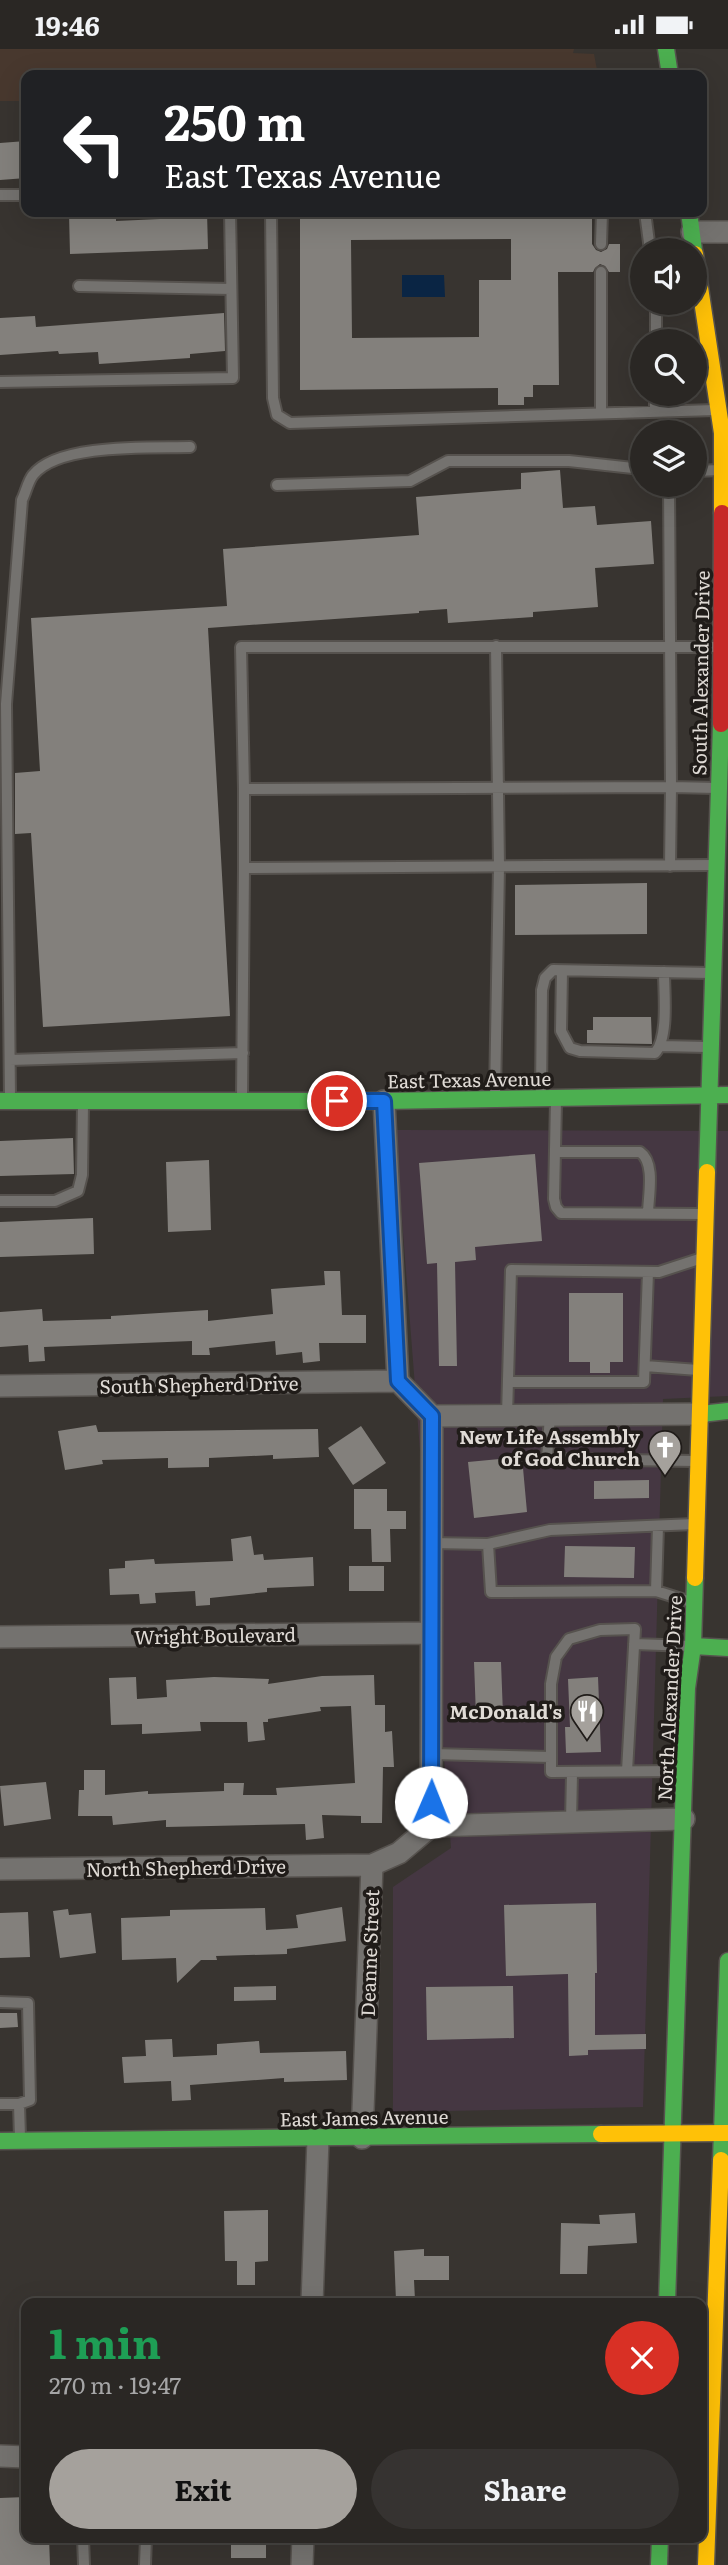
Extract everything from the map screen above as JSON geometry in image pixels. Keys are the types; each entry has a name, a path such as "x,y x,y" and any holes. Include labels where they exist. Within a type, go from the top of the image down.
{"main road":[{"path":"666,49 669,70"},
{"name":"South Alexander Drive","path":"692,237 722,433 723,470 726,647 710,1047 711,1095"},
{"name":"North Alexander Drive","path":"667,2298 687,1688 695,1603 711,1095"},
{"name":"East Texas Avenue","path":"5,1101 384,1101 728,1095"},
{"path":"701,1414 728,1411"},
{"path":"693,1646 728,1648"},
{"path":"707,2448 724,2133 728,1961"},
{"name":"East James Avenue","path":"0,2141 724,2133"},
{"path":"706,2565 713,2506 707,2481"},
{"path":"659,2565 660,2543"}],"street":[{"path":"692,237 728,232"},
{"path":"384,1101 398,1381 432,1416 431,1826 684,1819"},
{"name":"South Shepherd Drive","path":"0,1387 398,1381"},
{"path":"432,1416 701,1414"},
{"name":"Wright Boulevard","path":"0,1637 430,1633"},
{"name":"Deanne Street","path":"362,2138 372,1865 399,1853 431,1826"},
{"name":"North Shepherd Drive","path":"0,1869 372,1865"},
{"path":"312,2298 318,2139"},
{"path":"0,2456 21,2457"},
{"path":"302,2565 303,2543"}],"lane":[{"path":"0,195 21,195"},
{"path":"0,382 233,378 230,217"},
{"path":"271,217 273,398 277,415 290,423 718,409"},
{"path":"601,244 602,217"},
{"path":"646,217 648,238"},
{"path":"601,272 601,413"},
{"path":"79,286 231,289"},
{"path":"655,406 655,412"},
{"path":"5,1101 10,1060 6,704 22,500 34,474 59,459 80,451 190,447"},
{"path":"277,485 410,481 447,461 569,461 630,468"},
{"path":"707,471 723,470"},
{"path":"669,497 670,866"},
{"path":"495,1099 499,866 496,646"},
{"path":"242,1101 244,789 241,647 726,647"},
{"path":"244,789 719,789"},
{"path":"244,868 717,866"},
{"path":"706,1214 561,1213 556,1207 555,1152 548,1099 542,990 545,978 553,970 714,973"},
{"path":"562,971 561,1031 569,1048 580,1051 655,1053 661,1046 663,1033 664,972"},
{"path":"661,1046 710,1047"},
{"path":"10,1060 243,1053"},
{"path":"0,1201 55,1201 78,1191 82,1175 83,1101"},
{"path":"555,1152 640,1152 646,1156 649,1164 648,1214"},
{"path":"508,1416 511,1270 659,1272 705,1257"},
{"path":"508,1382 645,1382 648,1272"},
{"path":"645,1366 702,1370"},
{"path":"550,1415 547,1458 699,1461"},
{"path":"431,1543 488,1544 550,1530 697,1524"},
{"path":"656,1591 659,1526"},
{"path":"488,1544 491,1592 656,1591 695,1603"},
{"path":"627,1771 635,1629 600,1630 569,1639 556,1657 551,1684 551,1772 686,1771"},
{"path":"634,1644 693,1646"},
{"path":"432,1754 551,1757"},
{"path":"571,1822 572,1773"},
{"path":"0,2002 28,2003 30,2100 19,2104 0,2104"},
{"path":"19,2104 20,2141"},
{"path":"711,2397 728,2398"},
{"path":"83,2543 84,2565"},
{"path":"145,2565 146,2543"}],"shaded area":[{"path":"0,49 574,49 573,53 594,54 597,70 21,70 21,101 0,101"},
{"path":"395,1130 728,1131 728,1396 663,1399 643,2107 393,2112 393,1887 451,1848"}],"water":[{"path":"402,275 444,275 445,297 402,297"}],"building":[{"path":"21,141 21,178 0,180 0,143"},
{"path":"69,217 116,217 116,221 207,217 208,249 70,254"},
{"path":"300,217 592,217 592,244 596,250 601,252 607,249 609,244 620,244 620,272 609,272 600,264 593,272 558,272 559,385 533,385 533,397 524,397 524,405 498,405 498,388 300,390","holes":["511,239 511,280 479,280 479,337 352,338 351,240"]},
{"path":"224,313 225,351 190,354 190,358 99,364 98,352 59,354 58,351 0,355 0,318 35,316 36,327"},
{"path":"560,470 563,508 595,506 597,525 651,521 654,564 595,568 598,607 533,612 533,617 448,623 447,609 208,628 230,1016 43,1027 31,833 15,834 15,773 40,771 31,618 227,606 223,549 419,535 416,497 521,489 521,473"},
{"path":"647,883 647,934 515,935 515,885"},
{"path":"593,1017 651,1017 652,1044 587,1043 587,1030 593,1030"},
{"path":"73,1138 74,1174 0,1176 0,1141"},
{"path":"535,1154 542,1241 475,1247 476,1260 455,1262 457,1366 439,1366 437,1263 427,1264 419,1163"},
{"path":"209,1160 211,1230 168,1232 166,1162"},
{"path":"93,1218 94,1254 0,1257 0,1222"},
{"path":"324,1271 340,1271 342,1315 366,1315 366,1343 319,1343 320,1361 303,1363 302,1352 276,1355 275,1341 209,1348 210,1355 192,1355 192,1341 44,1347 45,1361 29,1362 28,1345 0,1347 0,1312 42,1309 43,1321 111,1319 111,1316 208,1310 208,1321 273,1314 271,1289 325,1285"},
{"path":"569,1293 623,1293 623,1362 610,1362 610,1373 590,1373 590,1362 569,1362"},
{"path":"96,1425 98,1432 318,1429 319,1457 273,1459 273,1455 209,1458 209,1467 168,1468 168,1458 102,1460 103,1464 65,1470 58,1431"},
{"path":"361,1426 386,1463 353,1485 328,1448"},
{"path":"522,1457 527,1512 474,1518 468,1462"},
{"path":"649,1480 649,1498 594,1499 594,1481"},
{"path":"354,1489 387,1489 387,1511 406,1511 406,1529 390,1529 391,1562 372,1562 371,1529 354,1529"},
{"path":"251,1536 254,1555 263,1554 264,1560 313,1557 314,1586 267,1588 267,1592 210,1598 210,1605 196,1606 195,1591 155,1593 156,1603 140,1604 139,1594 110,1595 109,1569 125,1568 125,1561 154,1559 155,1564 233,1561 231,1539"},
{"path":"565,1546 635,1547 634,1578 564,1577"},
{"path":"349,1566 384,1566 384,1591 349,1591"},
{"path":"474,1662 501,1662 503,1715 476,1716"},
{"path":"374,1675 375,1705 385,1705 385,1732 392,1731 394,1767 383,1767 382,1823 361,1823 361,1816 322,1815 324,1838 306,1840 305,1824 166,1827 166,1820 113,1825 112,1816 78,1816 79,1790 84,1790 84,1770 105,1770 105,1795 148,1791 148,1794 224,1791 224,1783 244,1783 243,1795 277,1795 276,1788 355,1783 351,1706 320,1707 321,1711 268,1719 268,1722 263,1722 265,1740 248,1742 247,1722 200,1722 201,1731 142,1734 142,1724 111,1725 109,1678 136,1677 137,1699 167,1697 166,1680 214,1677 269,1679 268,1684 322,1676"},
{"path":"598,1677 601,1752 566,1753 565,1727 570,1727 568,1679"},
{"path":"46,1782 51,1819 4,1826 0,1786"},
{"path":"596,1903 595,2035 646,2034 646,2049 588,2050 588,2055 569,2056 568,1974 506,1976 504,1905"},
{"path":"342,1907 346,1941 287,1949 287,1954 216,1956 217,1960 201,1960 177,1983 176,1958 122,1960 121,1918 170,1916 170,1910 265,1908 266,1930 298,1928 296,1915"},
{"path":"68,1909 69,1915 91,1913 96,1953 60,1958 53,1911"},
{"path":"28,1912 30,1957 0,1958 0,1913"},
{"path":"276,1986 276,2000 234,2001 234,1987"},
{"path":"513,1986 514,2038 427,2040 426,1987"},
{"path":"0,2013 17,2013 18,2027 0,2028"},
{"path":"172,2039 173,2057 217,2055 217,2044 259,2041 260,2053 346,2051 347,2080 284,2082 284,2078 190,2085 191,2100 172,2101 171,2081 124,2083 122,2057 146,2056 145,2040"},
{"path":"268,2210 268,2261 255,2262 255,2285 237,2285 237,2261 225,2261 224,2211"},
{"path":"635,2213 637,2243 588,2246 587,2274 560,2274 561,2223 600,2224 599,2215"},
{"path":"424,2249 424,2256 449,2256 449,2280 414,2280 415,2298 396,2298 394,2251"},
{"path":"21,2497 21,2543 49,2543 50,2565 0,2565 0,2498"},
{"path":"231,2543 266,2543 266,2558 231,2558"}],"traffic: fast":[{"path":"666,49 669,70"},
{"path":"690,217 692,238"},
{"path":"707,1172 721,724"},
{"path":"0,1101 384,1101 728,1095"},
{"path":"701,1414 728,1411"},
{"path":"667,2298 687,1688 693,1646 695,1578"},
{"path":"693,1646 728,1648"},
{"path":"721,2160 728,1961"},
{"path":"0,2141 601,2134"},
{"path":"659,2565 660,2543"}],"traffic: slow":[{"path":"704,315 722,433 722,513"},
{"path":"695,1578 707,1172"},
{"path":"601,2134 728,2133"},
{"path":"707,2538 721,2160"},
{"path":"706,2565 707,2543"}],"traffic: jam":[{"path":"721,724 722,513"}],"place":[{"name":"New Life Assembly of God Church","path":"665,1477"},
{"name":"McDonald's","path":"587,1741"}],"route":[{"path":"337,1101 384,1101 398,1381 432,1416 431,1802"}]}
